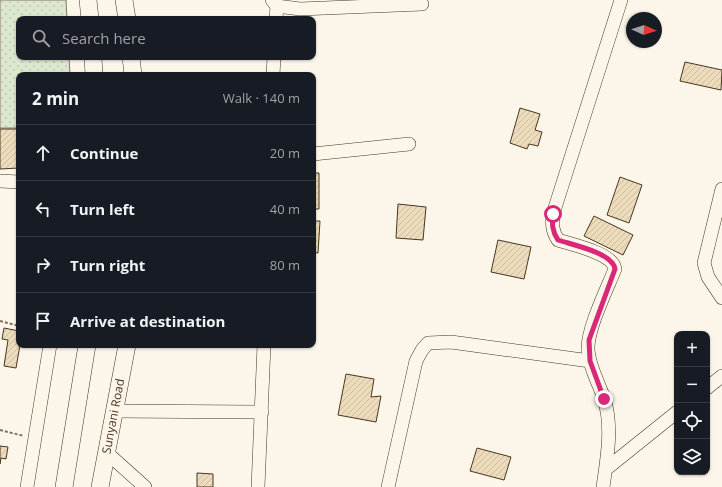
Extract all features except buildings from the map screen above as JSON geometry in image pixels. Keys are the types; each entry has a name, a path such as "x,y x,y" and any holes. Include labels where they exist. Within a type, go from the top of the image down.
{"main road":[{"path":"88,0 90,16"},
{"path":"124,0 126,16"},
{"path":"93,60 94,72"},
{"path":"131,60 133,72"},
{"path":"64,487 87,348"},
{"name":"Sunyani Road","path":"100,487 127,348"}],"street":[{"path":"603,487 606,469 608,414 590,361 588,350 591,332 615,269 614,264 607,256 558,240 554,234 553,220 621,0"},
{"path":"276,16 275,3 300,9 422,4"},
{"path":"272,72 274,60"},
{"path":"316,154 409,144"},
{"path":"0,181 16,182"},
{"path":"722,189 704,264 708,277 722,298"},
{"path":"388,487 416,361 428,343 451,342 590,361"},
{"path":"27,487 50,348"},
{"path":"258,487 264,348"},
{"path":"710,386 722,376"},
{"path":"114,411 262,412"},
{"path":"606,469 674,414"},
{"path":"106,452 145,487"}],"path":[{"path":"0,321 16,325"},
{"path":"0,430 35,439"}],"green space":[{"path":"0,0 66,0 67,16 16,16 16,60 69,60 70,72 16,72 16,128 0,128"}],"route":[{"path":"553,214 552,227 558,240 607,256 614,264 615,269 591,332 588,350 590,361 604,399"}]}
